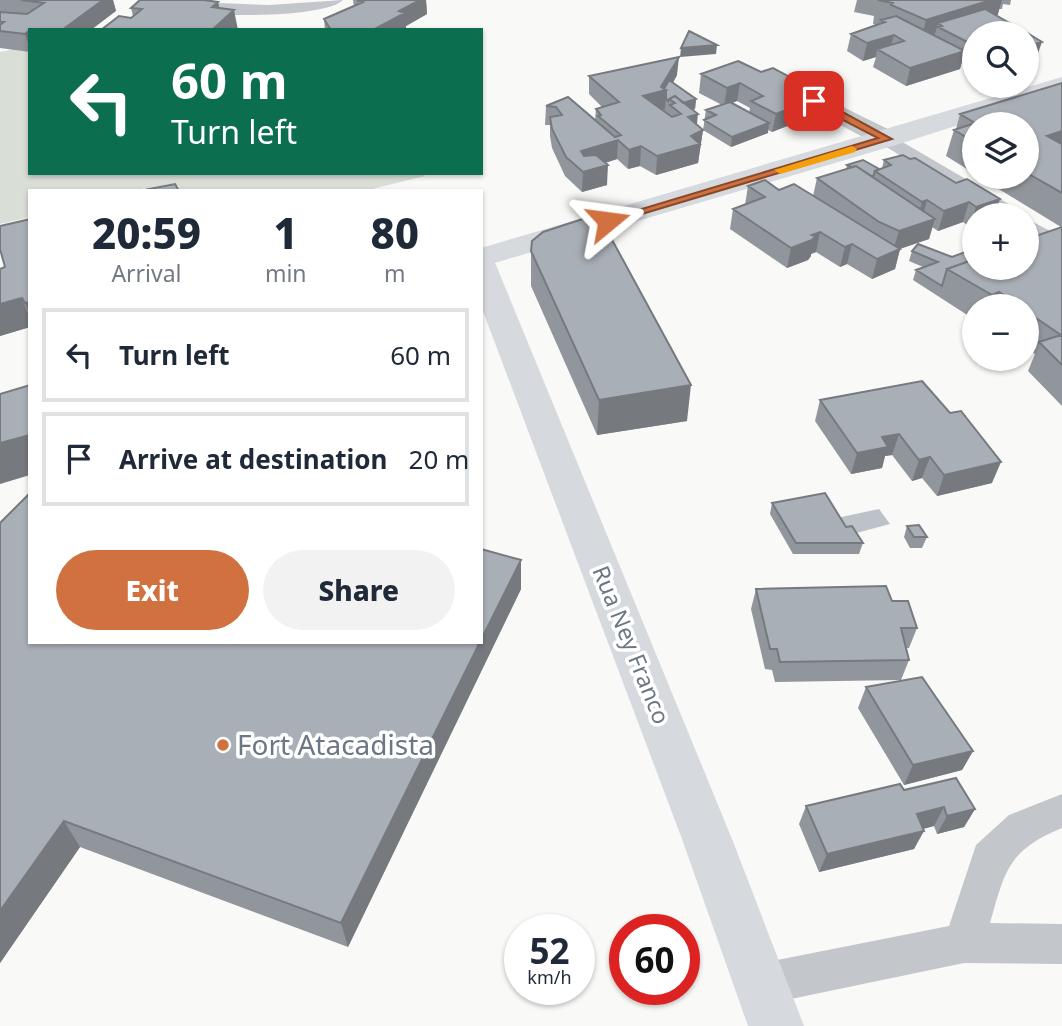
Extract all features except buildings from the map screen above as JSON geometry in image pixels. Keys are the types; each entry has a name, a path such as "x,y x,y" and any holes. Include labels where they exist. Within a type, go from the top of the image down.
{"main road":[{"path":"483,257 887,139 1062,84"},
{"name":"Rua Ney Franco","path":"483,270 762,984 776,1026"}],"street":[{"path":"765,75 887,139"}],"lane":[{"path":"150,0 282,10 309,8 335,0"},
{"path":"887,139 991,203"},
{"path":"1039,233 1062,247"},
{"path":"964,943 990,858 1022,827 1062,811"},
{"path":"762,984 964,943 1062,944"}],"shaded area":[{"path":"28,49 28,175 425,176 372,189 28,189 28,217 0,224 0,52"},
{"path":"879,509 890,524 849,535 832,519"}],"slow traffic":[{"path":"780,170 852,149"}],"place":[{"name":"Fort Atacadista","path":"223,745"}],"route":[{"path":"608,221 887,139 814,101"}]}
